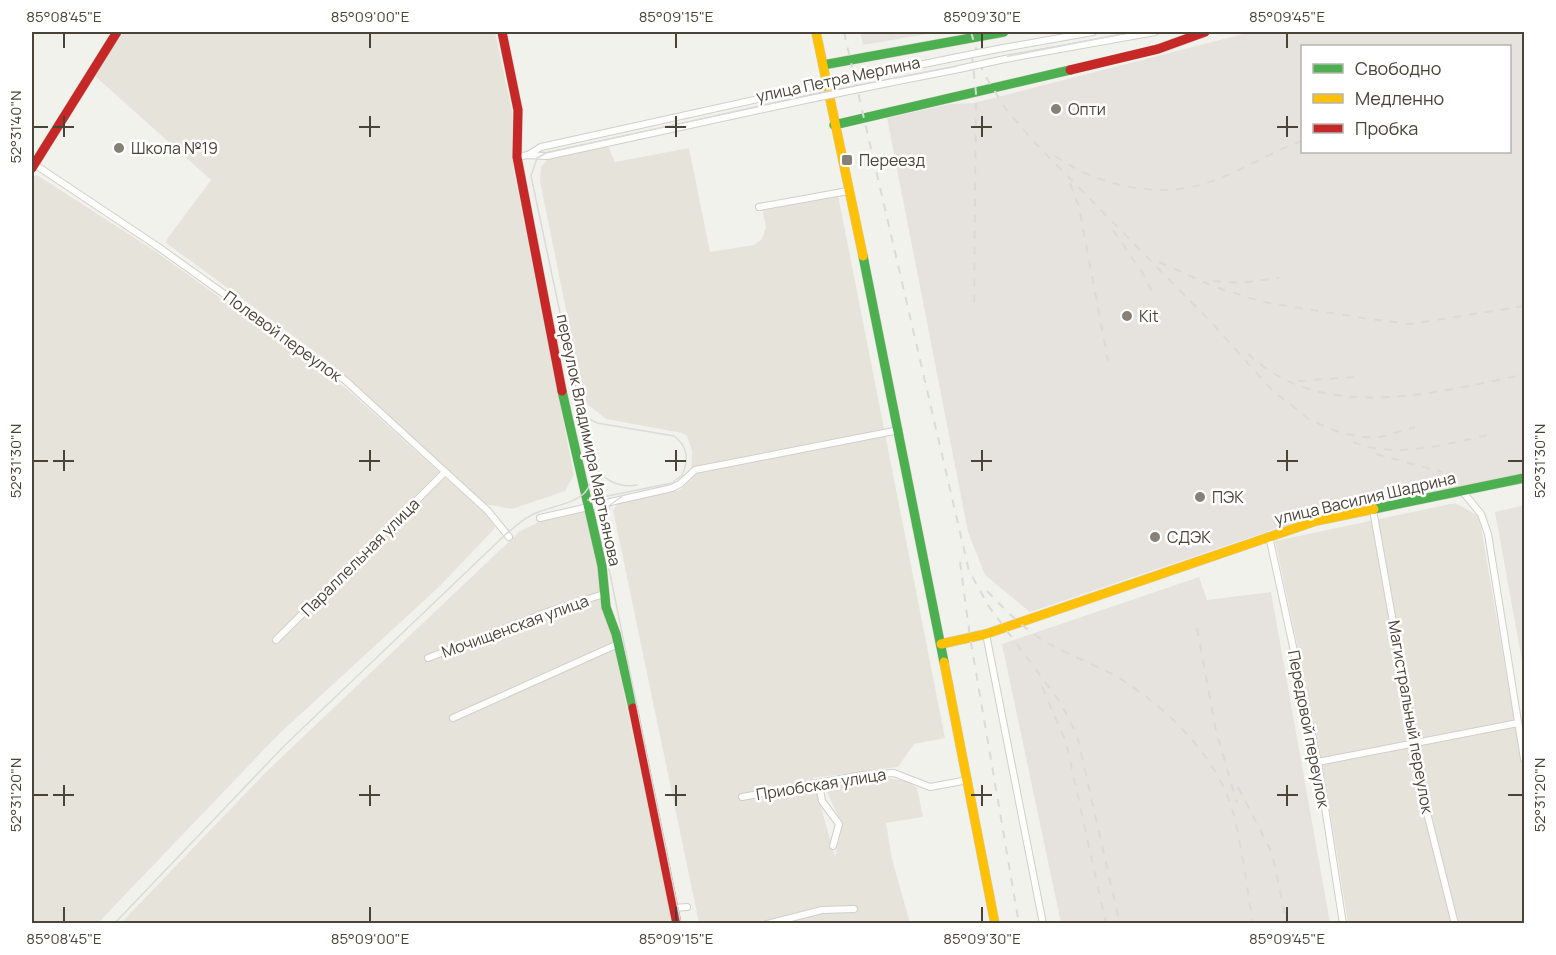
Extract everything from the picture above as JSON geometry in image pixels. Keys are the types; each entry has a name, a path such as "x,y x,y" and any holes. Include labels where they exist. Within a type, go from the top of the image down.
{"street":[{"path":"33,166 117,32"},
{"name":"переулок Владимира Мартьянова","path":"501,32 518,110 517,157 572,444 602,566 604,594 618,644 677,924"},
{"path":"816,32 899,430 995,924"},
{"name":"улица Петра Мерлина","path":"823,65 1004,32"},
{"name":"улица Петра Мерлина","path":"528,155 541,147 808,88 1093,32"},
{"name":"улица Петра Мерлина","path":"517,157 547,156 1005,59 1155,32"},
{"path":"834,125 1149,51 1205,32"},
{"name":"Полевой переулок","path":"33,166 157,246 346,381 488,511 509,537"},
{"path":"759,207 848,191"},
{"path":"540,518 676,486 695,470 899,430"},
{"name":"Параллельная улица","path":"276,640 444,473"},
{"name":"улица Василия Шадрина","path":"941,644 986,634 1269,535 1316,521 1524,478"},
{"path":"1462,491 1481,514 1488,534 1524,759"},
{"name":"Магистральный переулок","path":"1372,510 1402,662 1427,813 1455,924"},
{"name":"Передовой переулок","path":"1269,535 1318,762 1343,924"},
{"name":"Мочищенская улица","path":"428,658 550,611 604,594"},
{"path":"986,634 1043,924"},
{"path":"453,718 618,644"},
{"path":"1318,762 1518,723"},
{"name":"Приобская улица","path":"742,797 862,775 888,773 904,776 930,787 968,780"},
{"path":"819,783 822,801 838,824 833,846"},
{"path":"674,908 687,907"},
{"path":"767,924 822,910 854,909"}],"shaded area":[{"path":"124,32 495,32 512,111 513,166 574,475 565,491 512,509 485,504 329,362 166,243 211,180 96,77 95,72"},
{"path":"860,32 938,32 863,45"},
{"path":"1251,32 1524,32 1524,476 1272,530 1030,612 985,575 968,532 887,118 950,104 974,103"},
{"path":"608,146 615,162 689,148 710,252 754,245 762,239 766,227 762,208 838,195 945,738 914,744 898,767 813,778 835,857 842,824 825,788 879,777 907,781 917,788 923,817 886,823 892,859 910,923 699,923 613,510 620,501 680,490 691,480 692,451 687,436 682,433 606,419 587,404 540,181 541,167 549,158"},
{"path":"37,175 155,251 348,390 491,519 495,528 440,586 279,734 98,923 32,923 32,177"},
{"path":"1455,503 1479,516 1524,777 1524,923 1348,923 1321,756 1275,541"},
{"path":"1524,505 1524,672 1495,512"},
{"path":"585,510 673,923 120,924 266,772 520,531 543,520"},
{"path":"1199,577 1207,600 1271,592 1330,923 1061,923 1002,644"}],"tram line":[{"path":"114,924 284,746 506,534 532,515 575,500 588,489 592,469 590,454 531,176 537,158 546,153 809,95 1132,32"},
{"path":"581,409 586,417 597,423 674,436 682,444 686,454 686,464 682,475 672,483 588,500"},
{"path":"591,464 600,474 617,484 637,485"},
{"path":"591,480 681,924"},
{"path":"603,523 610,505 624,495"}],"railway":[{"path":"844,32 969,571 990,608 1060,702 1077,735 1118,916"},
{"path":"971,32 983,72 1005,108 1035,143 1212,323 1272,390 1310,420 1341,433 1361,437 1381,437 1415,427"},
{"path":"972,55 976,93 974,309"},
{"path":"1055,156 1073,167 1113,183 1134,188 1176,189 1197,186 1218,179 1301,141"},
{"path":"1070,183 1079,207 1108,361"},
{"path":"1113,230 1144,275 1155,298"},
{"path":"1159,262 1215,287 1263,302 1410,324 1524,306"},
{"path":"1213,281 1240,283 1279,278"},
{"path":"1248,354 1278,376 1310,389 1344,396 1380,398 1416,395 1522,375"},
{"path":"1298,381 1355,377"},
{"path":"1353,442 1387,450 1405,450 1493,434"},
{"path":"1376,454 1442,472"},
{"path":"960,562 970,637 1019,924"},
{"path":"987,591 1018,622 1035,635 1119,678 1156,705 1191,738 1206,757 1228,798 1238,833 1253,924"},
{"path":"1197,628 1216,731 1237,803"},
{"path":"1042,687 1066,742 1106,924"},
{"path":"1238,787 1272,853 1287,924"}],"traffic: fast":[{"path":"823,65 1004,32"},
{"path":"834,125 1070,70"},
{"path":"863,256 944,662"},
{"path":"562,391 602,566 606,607 616,634 633,708"},
{"path":"1374,509 1524,478"}],"traffic: slow":[{"path":"816,32 863,256"},
{"path":"941,644 986,634 1316,521 1374,509"},
{"path":"944,662 995,924"}],"traffic: jam":[{"path":"32,168 117,32"},
{"path":"502,32 518,110 517,157 562,391"},
{"path":"1070,70 1158,49 1205,32"},
{"path":"633,708 677,924"}],"place":[{"name":"Опти","path":"1056,109"},
{"name":"Школа №19","path":"119,148"},
{"name":"Переезд","path":"847,160"},
{"name":"Kit","path":"1127,316"},
{"name":"ПЭК","path":"1200,497"},
{"name":"СДЭК","path":"1155,537"}]}
